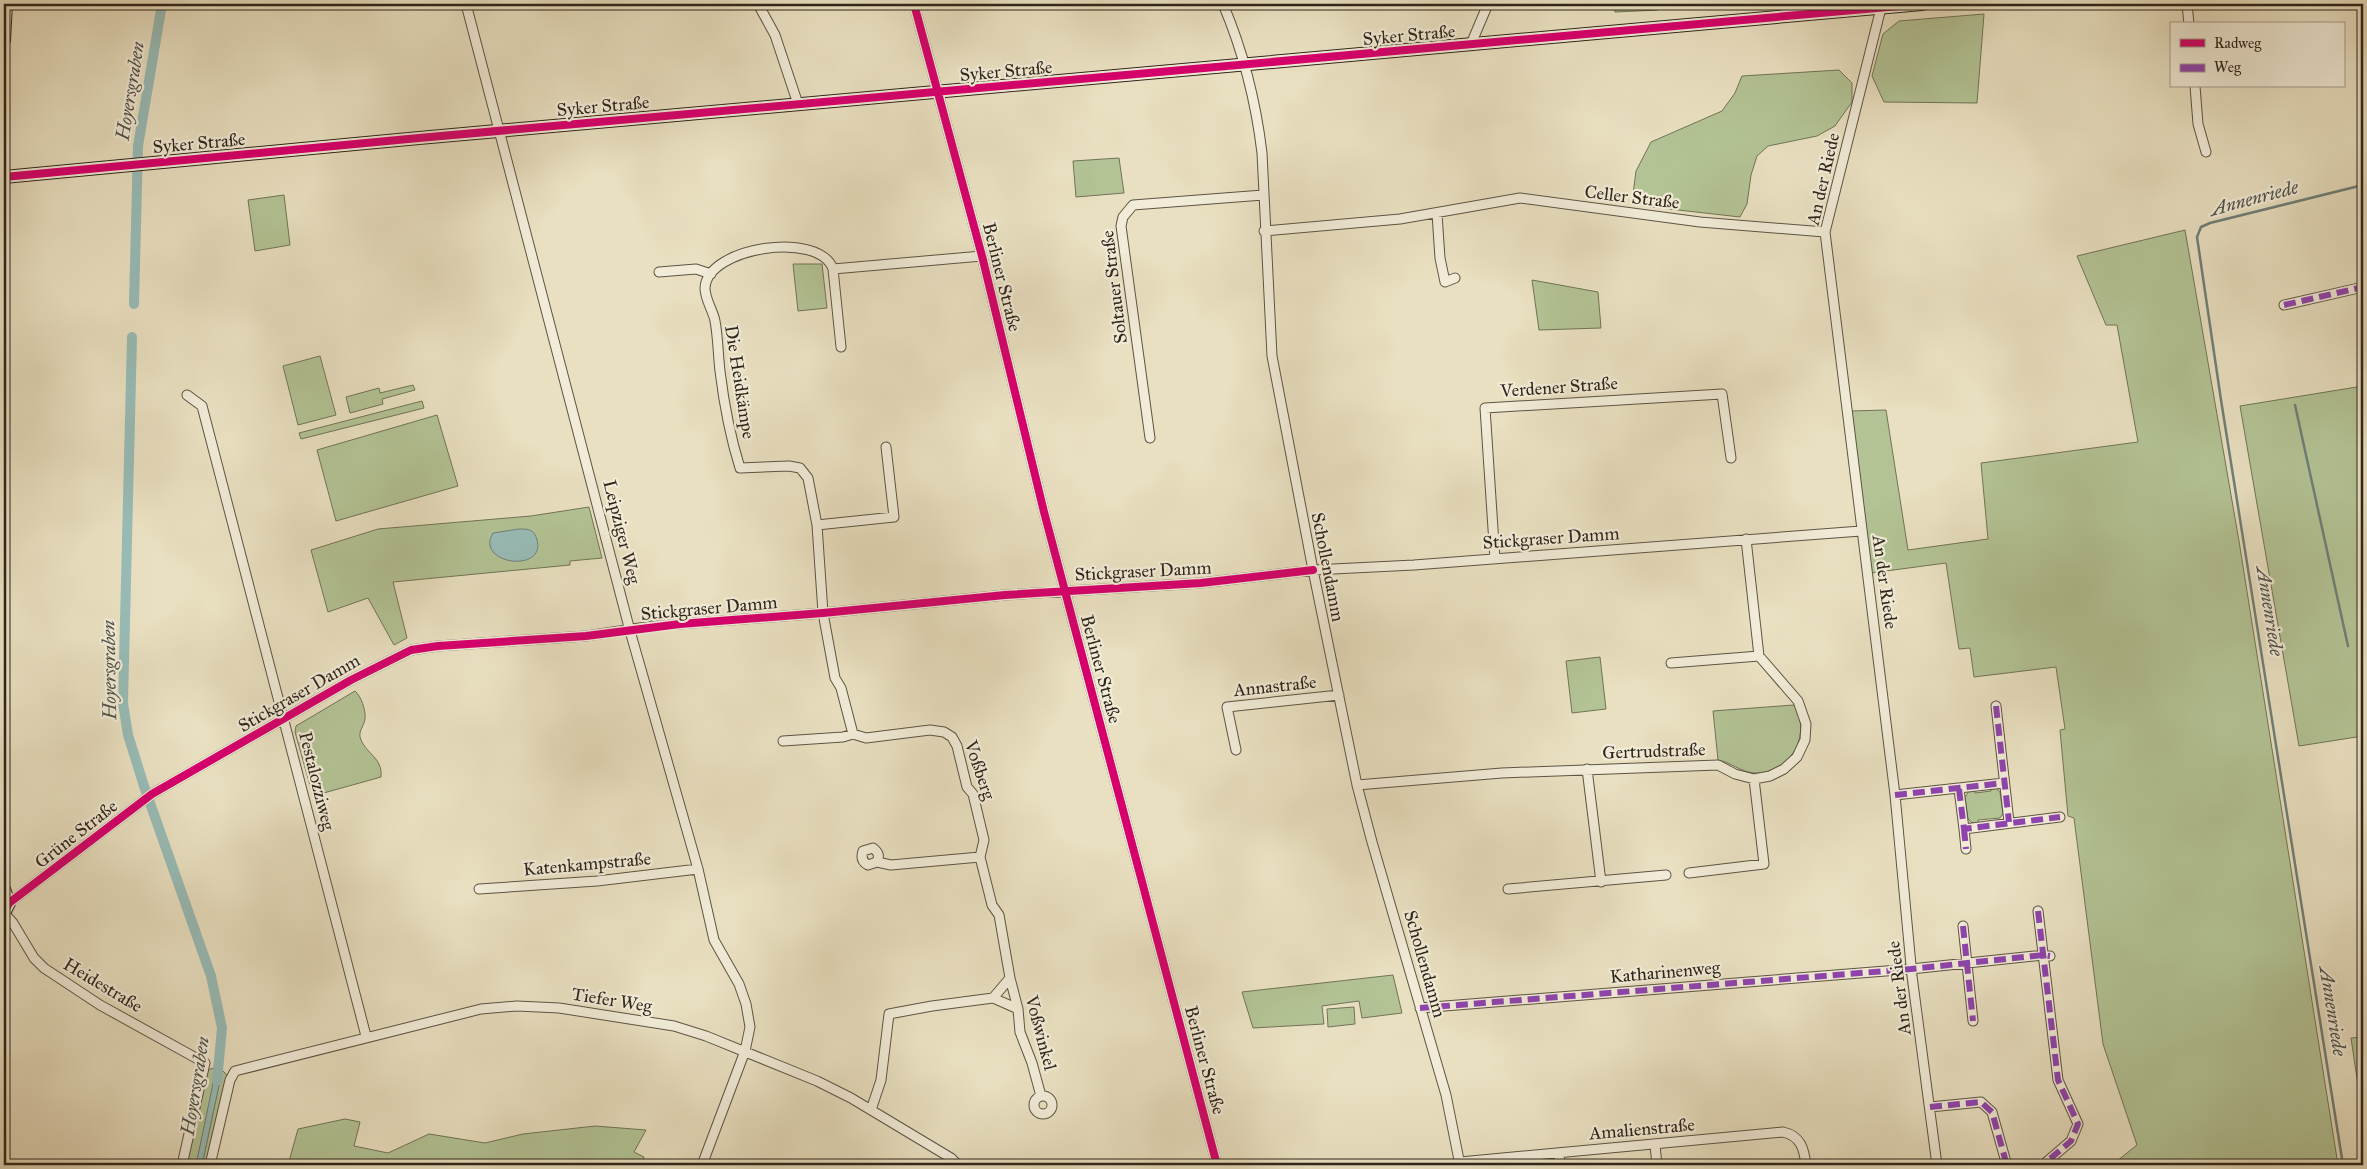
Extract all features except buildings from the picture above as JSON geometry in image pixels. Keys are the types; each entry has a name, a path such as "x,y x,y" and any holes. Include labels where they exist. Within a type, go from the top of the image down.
{"main road":[{"path":"4,40 6,4"},
{"name":"Syker Straße","path":"4,177 130,164 1922,4"},
{"path":"4,889 5,910"}],"street":[{"name":"Leipziger Weg","path":"466,4 565,375 630,631 698,869 714,940 739,984 746,1004 750,1027 745,1051 702,1165"},
{"path":"758,4 778,44 798,104"},
{"name":"Berliner Straße","path":"914,4 982,256 1065,590 1217,1165"},
{"name":"Schollendamm","path":"1223,4 1244,64 1258,123 1272,356 1313,570 1357,785 1446,1095 1460,1164"},
{"path":"1471,44 1488,4"},
{"path":"2187,4 2189,22"},
{"name":"An der Riede","path":"1881,8 1825,232 1894,796 1911,969 1937,1165"},
{"path":"2195,88 2198,124 2206,152"},
{"name":"Soltauer Straße","path":"1150,438 1121,226 1123,217 1133,205 1263,195"},
{"name":"Celler Straße","path":"1264,231 1436,214 1520,198 1700,222 1825,232"},
{"path":"1436,214 1440,258 1445,282 1455,278"},
{"path":"660,272 696,269 711,274 745,252 775,246 790,247 816,253 831,263 833,269 841,347"},
{"path":"833,269 982,256"},
{"name":"Die Heidkämpe","path":"711,274 705,288 715,322 729,433 740,468 789,466 800,468 808,478 817,525 823,613"},
{"path":"2284,305 2363,287"},
{"name":"Verdener Straße","path":"1495,558 1485,408 1722,394 1731,458"},
{"name":"Pestalozziweg","path":"187,395 202,406 366,1036"},
{"path":"817,525 894,517 886,447"},
{"name":"Stickgraser Damm","path":"149,796 352,680 411,650 438,646 586,636 630,631 653,626 823,613 1065,590 1201,583 1313,570 1862,531"},
{"path":"1690,873 1764,864 1754,779 1770,776 1784,769 1797,757 1805,740 1806,724 1798,701 1759,656 1746,539"},
{"path":"783,741 843,737 853,734 841,688 835,678 823,613"},
{"path":"1671,663 1759,656"},
{"name":"Annastraße","path":"1236,750 1226,706 1339,695"},
{"path":"1996,706 2009,822"},
{"name":"Voßberg","path":"853,734 866,738 930,730 944,732 952,737 957,746 968,788 973,794 984,840 980,857 992,905 999,915 1010,978"},
{"name":"Gertrudstraße","path":"1357,785 1587,769 1718,765 1735,774 1754,779"},
{"path":"1587,769 1601,882"},
{"path":"1894,796 2004,783"},
{"path":"1959,788 1966,850"},
{"name":"Grüne Straße","path":"5,910 149,796"},
{"path":"1964,829 2060,816"},
{"path":"877,862 891,865 980,857"},
{"name":"Katenkampstraße","path":"479,889 597,881 698,869"},
{"path":"1508,888 1666,876"},
{"name":"Heidestraße","path":"5,910 34,958 44,968 100,1005 205,1063 182,1165"},
{"path":"2038,911 2046,956 2058,1080 2078,1124 2071,1141 2043,1165"},
{"path":"1962,926 1973,1021"},
{"name":"Katharinenweg","path":"1420,1008 1911,969 2046,956"},
{"path":"993,998 1010,978"},
{"name":"Voßwinkel","path":"1010,978 1018,1009 1020,1032 1032,1063 1041,1096"},
{"path":"872,1110 881,1080 889,1014 993,998 1018,1009"},
{"name":"Tiefer Weg","path":"210,1165 230,1080 235,1071 366,1036 480,1009 534,1007 559,1008 674,1026 745,1051 817,1081 872,1110 951,1158 958,1165"},
{"path":"1930,1107 1981,1102 1992,1112 2006,1162 2009,1165"},
{"name":"Amalienstraße","path":"1460,1164 1783,1132 1797,1138 1804,1148 1806,1165"},
{"path":"1655,1145 1656,1165"},
{"path":"1559,1153 1560,1165"}],"green space":[{"path":"1614,4 1658,4 1658,10 1615,12"},
{"path":"1984,14 1977,103 1884,102 1872,76 1883,34 1899,21"},
{"path":"1839,70 1852,83 1852,102 1835,126 1817,136 1768,146 1757,156 1751,175 1747,204 1740,217 1643,206 1633,194 1636,171 1651,142 1722,111 1735,93 1742,76"},
{"path":"1119,158 1124,193 1076,197 1073,161"},
{"path":"284,195 290,245 255,251 248,200"},
{"path":"2185,230 2239,541 2338,1165 2112,1165 2137,1145 2103,1044 2074,818 2068,816 2060,730 2065,729 2056,667 1974,677 1970,648 1959,649 1946,563 1871,573 1851,411 1886,410 1908,550 1988,539 1981,463 2138,442 2117,325 2106,325 2077,256"},
{"path":"793,264 822,264 827,308 798,311"},
{"path":"1532,280 1598,292 1601,328 1539,330"},
{"path":"320,356 336,415 298,425 283,366"},
{"path":"413,385 415,390 382,399 383,404 350,413 346,397 379,388 380,393"},
{"path":"2363,386 2363,736 2299,746 2240,406"},
{"path":"422,401 424,408 301,439 299,433"},
{"path":"437,415 458,486 336,521 317,450"},
{"path":"589,507 602,558 570,561 570,565 393,582 407,638 394,645 368,598 328,612 311,550 378,529 531,516"},
{"path":"1600,657 1606,709 1572,713 1566,661"},
{"path":"355,691 361,700 365,712 360,737 362,743 377,760 381,770 381,777 313,796 295,732 296,726"},
{"path":"1794,705 1801,729 1799,740 1787,760 1778,767 1767,772 1754,773 1744,771 1718,760 1713,711"},
{"path":"1991,788 1996,788 2000,792 2003,814 2000,818 1978,820 1978,823 1972,823 1968,819 1965,797 1969,791 1974,790 1975,793 1991,791"},
{"path":"1393,975 1402,1013 1362,1018 1359,1001 1322,1006 1324,1024 1253,1028 1242,992"},
{"path":"1354,1007 1355,1024 1328,1027 1327,1009"},
{"path":"2363,1037 2363,1119 2351,1038"},
{"path":"216,1069 215,1080 196,1165 186,1165 208,1070"},
{"path":"222,1070 227,1075 207,1165 202,1165"},
{"path":"345,1119 360,1122 354,1146 388,1153 429,1134 485,1143 523,1134 595,1126 646,1130 634,1152 644,1157 641,1165 288,1165 298,1129"}],"water":[{"path":"519,529 531,530 536,536 537,551 531,558 522,561 511,561 501,558 493,552 490,544 493,533"},
{"path":"216,1069 222,1070 220,1081 202,1165 196,1165"}],"waterway":[{"name":"Hoyersgraben","path":"134,304 138,146 162,4"},
{"name":"Annenriede","path":"2343,1165 2221,400 2197,237 2201,227 2210,223 2363,185"},
{"name":"Hoyersgraben","path":"132,337 123,703 128,735 144,786 211,976 222,1028 217,1081"},
{"path":"2295,405 2348,646"}],"marked path":[{"path":"2284,305 2363,287"},
{"path":"1996,706 2009,822"},
{"path":"1895,795 2004,783"},
{"path":"1959,789 1964,829 2060,817"},
{"path":"1964,829 1966,849"},
{"path":"2038,911 2058,1080 2078,1124 2071,1141 2043,1165"},
{"path":"1963,926 1973,1021"},
{"path":"1420,1008 1911,969 2043,955 2050,956"},
{"path":"1930,1107 1981,1102 1992,1112 2006,1162 2009,1165"}],"cycle path":[{"path":"914,4 982,256 1044,512 1217,1165"},
{"path":"4,177 419,138 1922,4"},
{"path":"4,913 9,903 152,794 351,680 411,650 438,646 586,636 680,624 823,613 1005,595 1201,583 1313,570"}]}
